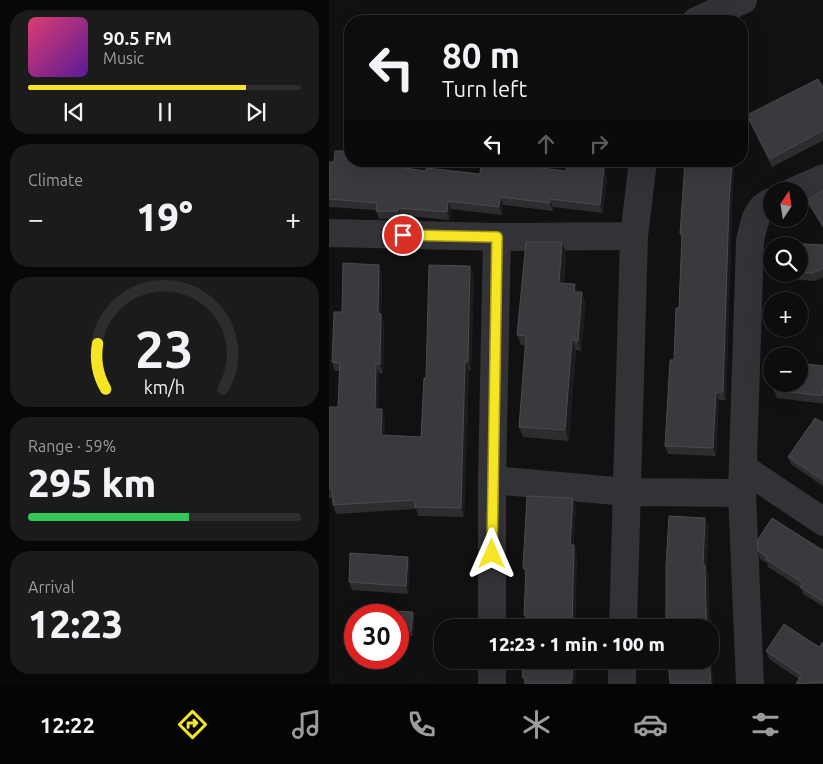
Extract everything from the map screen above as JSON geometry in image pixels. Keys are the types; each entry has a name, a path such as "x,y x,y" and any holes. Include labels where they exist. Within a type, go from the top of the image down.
{"street":[{"path":"709,15 743,0"},
{"path":"623,619 634,236 642,167"},
{"path":"808,185 823,178"},
{"path":"750,684 742,480 750,241 756,217 763,206"},
{"path":"329,233 497,237 634,236"},
{"path":"492,619 497,237"},
{"path":"493,480 627,492 742,480 823,522"},
{"path":"492,669 492,684"},
{"path":"622,684 623,669"}],"building":[{"path":"818,79 824,89 824,130 770,159 748,114"},
{"path":"335,151 344,151 344,167 397,167 426,171 426,168 480,174 481,167 532,167 566,171 567,167 604,168 600,205 550,199 550,203 500,197 499,207 448,201 447,212 398,208 398,211 376,211 377,203 329,199 329,162 334,162"},
{"path":"685,167 732,167 723,392 716,392 713,448 665,446 670,360 674,360 676,308 679,308 682,234 680,234"},
{"path":"824,190 824,227 808,202 808,199"},
{"path":"526,242 562,242 559,283 575,284 574,292 582,292 578,341 572,340 565,430 519,427 526,336 517,335"},
{"path":"808,244 824,245 824,268 808,273"},
{"path":"343,263 379,265 378,313 381,314 380,364 376,364 375,409 382,409 381,435 421,437 424,378 426,378 429,265 470,266 468,362 465,361 461,508 415,507 415,500 333,505 332,489 329,489 329,407 338,407 340,363 332,362 334,312 342,312"},
{"path":"808,364 824,366 822,396 790,392 808,392"},
{"path":"815,418 824,423 824,481 788,457"},
{"path":"527,496 573,498 570,545 574,545 572,619 526,619 526,615 524,615 526,569 523,568"},
{"path":"669,516 705,518 703,565 705,565 707,619 666,619 666,565"},
{"path":"772,518 824,551 824,602 800,587 803,583 766,559 767,557 758,551 757,541"},
{"path":"350,553 408,557 406,586 349,582"},
{"path":"409,612 413,612 411,632 409,632"},
{"path":"784,624 819,647 824,641 824,682 796,684 801,675 766,651"},
{"path":"523,669 573,669 570,684 525,684 525,677 522,677"},
{"path":"669,669 710,669 711,684 670,684"}],"route":[{"path":"403,235 497,237 492,554"}]}
